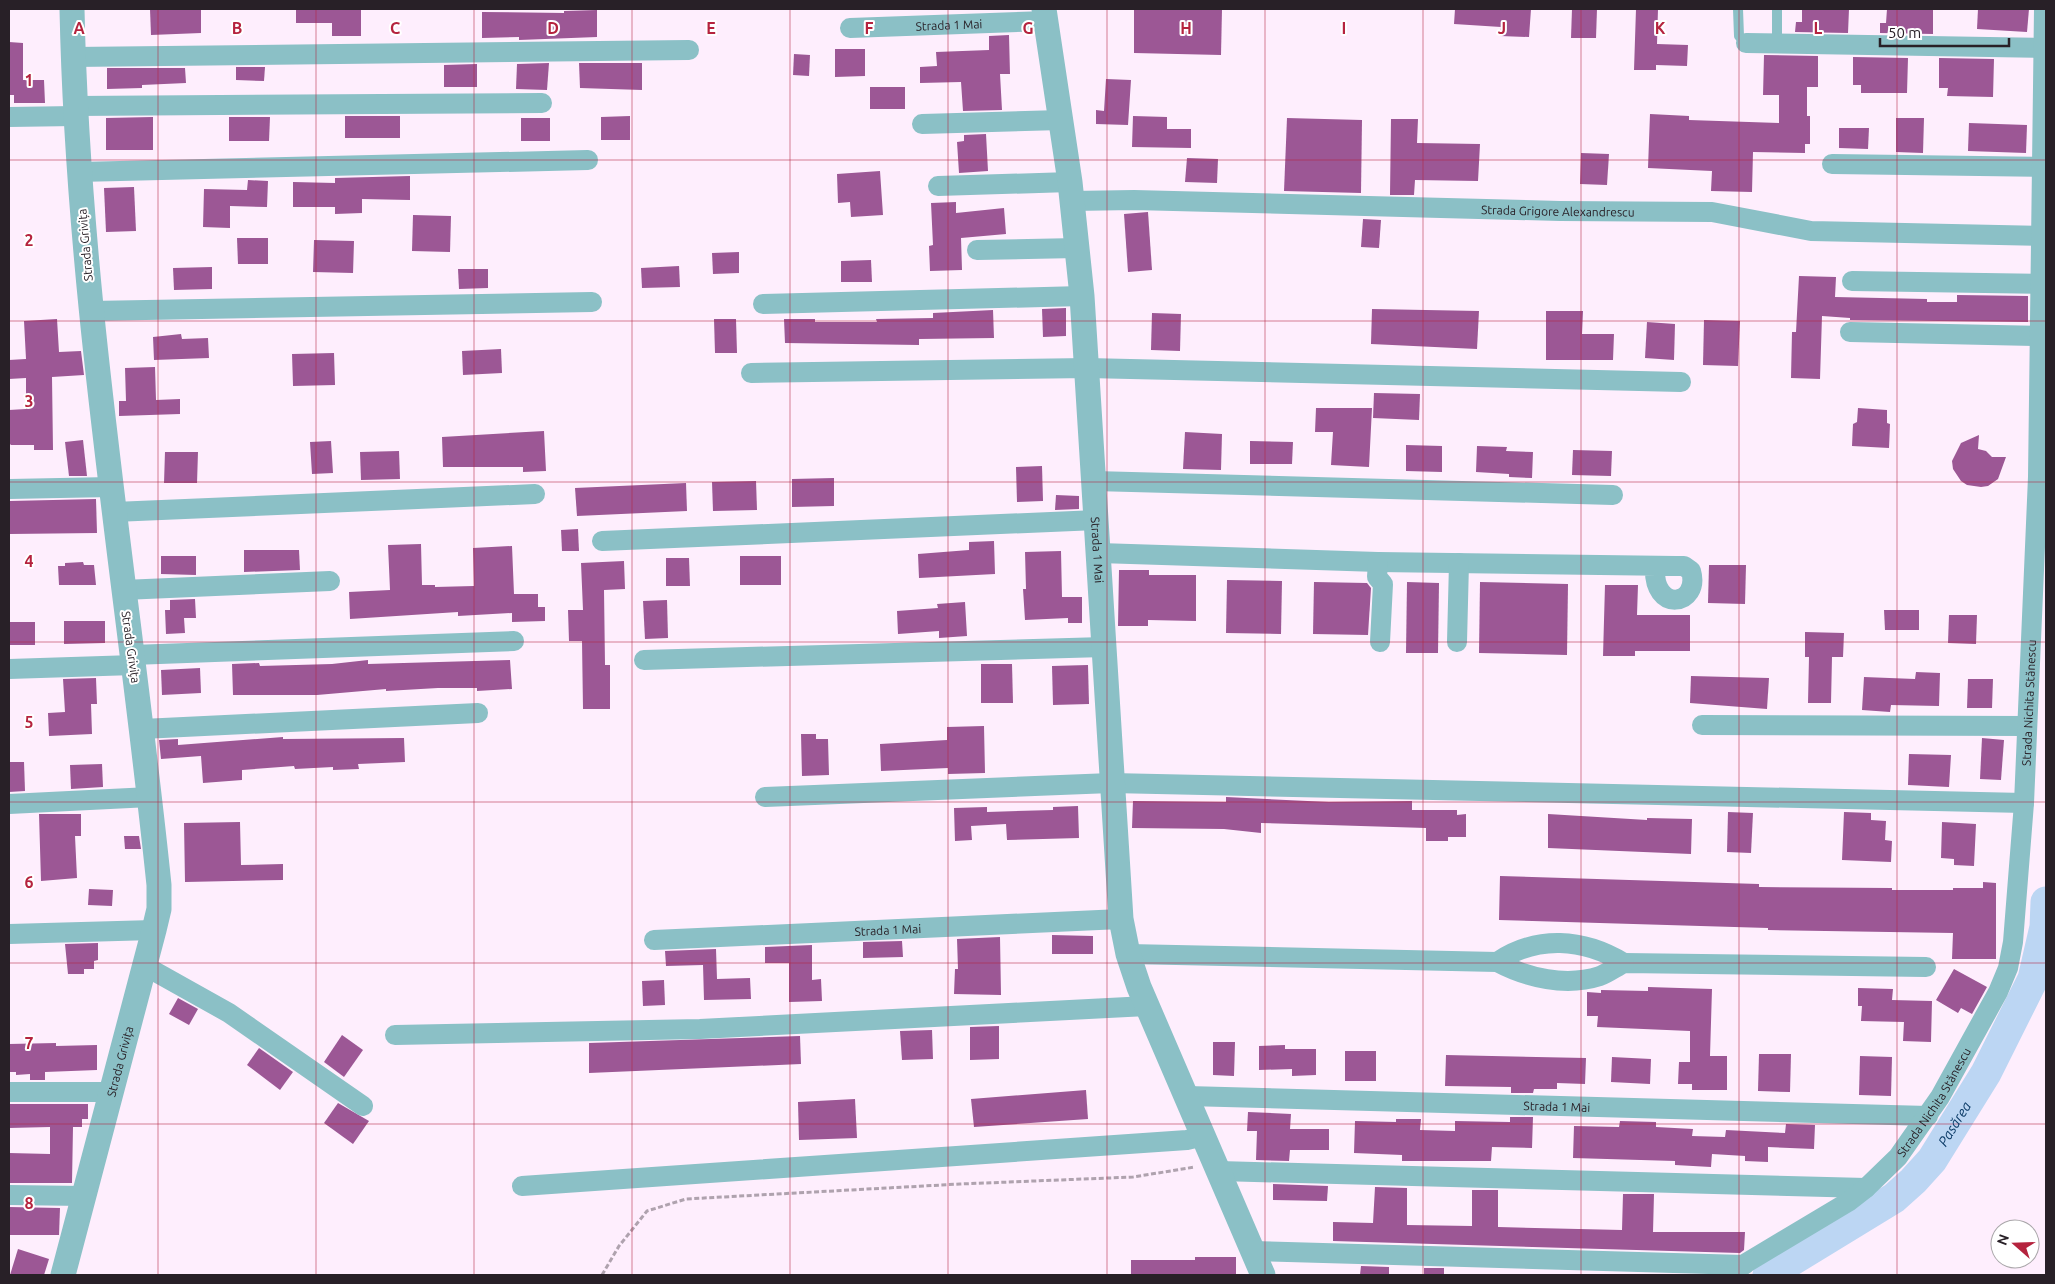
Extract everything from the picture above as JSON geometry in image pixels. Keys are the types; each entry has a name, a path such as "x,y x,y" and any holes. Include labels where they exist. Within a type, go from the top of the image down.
{"street":[{"name":"Strada Grivița","path":"63,1275 159,909 159,885 150,797 111,487 78,172 72,9"},
{"name":"Strada Nichita Stănescu","path":"1726,1275 1821,1219 1866,1188 1898,1157 1928,1116 1986,1016 2008,968 2013,942 2024,803 2038,478 2042,284 2044,9"},
{"name":"Strada 1 Mai","path":"850,28 1045,15 1071,191 1082,296 1121,919 1128,954 1147,1006 1212,1154 1262,1275"},
{"path":"1746,43 2044,48"},
{"path":"73,57 689,50"},
{"path":"9,117 75,111 542,103"},
{"path":"922,124 1061,120"},
{"path":"78,172 588,160"},
{"path":"1832,164 2043,167"},
{"path":"938,186 1071,191"},
{"name":"Strada Grigore Alexandrescu","path":"1071,191 1134,200 1712,212 1812,231 2042,236"},
{"path":"977,250 1077,248"},
{"path":"1852,281 2042,284"},
{"path":"763,304 1082,296"},
{"path":"92,311 592,302"},
{"path":"1850,332 2040,336"},
{"path":"751,373 1087,368 1681,382"},
{"path":"1094,481 1613,495"},
{"path":"9,489 111,487"},
{"path":"114,512 535,494"},
{"path":"602,541 1097,520"},
{"path":"1099,553 1378,562 1655,566"},
{"path":"1378,562 1377,578 1383,584 1380,642"},
{"path":"1457,642 1459,563"},
{"path":"123,590 330,582"},
{"path":"9,669 133,660 514,642"},
{"path":"644,660 1104,647"},
{"path":"142,728 478,713"},
{"path":"1702,725 2027,726"},
{"path":"765,797 1111,783 2024,803"},
{"path":"9,804 150,797"},
{"name":"Strada 1 Mai","path":"654,940 1121,919"},
{"path":"9,934 154,930"},
{"path":"1497,962 1514,951 1550,943 1587,946 1606,952 1624,963"},
{"path":"1128,954 1497,962 1516,972 1534,977 1576,980 1600,976 1624,963 1926,967"},
{"path":"145,966 229,1013 362,1106"},
{"path":"395,1035 700,1029 1147,1006"},
{"path":"9,1092 111,1092"},
{"name":"Strada 1 Mai","path":"1186,1096 1928,1116"},
{"path":"522,1186 1177,1141 1212,1154 1866,1188"},
{"path":"9,1195 84,1196"},
{"path":"1252,1251 1744,1265"}],"lane":[{"path":"1738,9 1739,36 1746,43"},
{"path":"1777,9 1777,44"}],"path":[{"path":"602,1275 620,1246 646,1211 686,1199 960,1184 1133,1177 1191,1169 1212,1154"}],"building":[{"path":"150,9 201,9 201,33 151,35"},
{"path":"296,9 361,9 361,36 332,36 332,23 296,23"},
{"path":"1134,9 1222,9 1221,55 1134,53"},
{"path":"1455,9 1531,9 1529,37 1500,36 1501,27 1454,24"},
{"path":"1572,9 1597,9 1596,38 1571,38"},
{"path":"1636,9 1658,9 1657,44 1688,45 1687,66 1656,65 1656,70 1634,70"},
{"path":"1802,9 1849,9 1848,33 1795,32 1796,22 1802,22"},
{"path":"1887,9 1933,9 1933,34 1880,33 1880,23 1886,23"},
{"path":"1978,9 2029,9 2027,32 1977,29"},
{"path":"597,10 597,37 519,40 519,37 482,38 482,12 564,13 564,11"},
{"path":"1009,35 1010,74 1000,74 1002,110 963,111 961,82 920,83 920,67 937,66 936,52 989,50 989,36"},
{"path":"9,42 23,43 23,80 44,80 45,103 14,103 14,95 9,95"},
{"path":"835,49 865,49 865,76 835,77"},
{"path":"794,54 810,55 809,76 793,75"},
{"path":"1764,55 1818,56 1818,87 1807,87 1807,116 1810,116 1810,144 1805,144 1805,153 1753,152 1752,192 1711,191 1712,171 1648,168 1650,114 1689,116 1689,120 1779,123 1779,95 1763,95"},
{"path":"1853,57 1908,58 1907,93 1861,93 1861,85 1853,85"},
{"path":"1939,58 1994,59 1993,97 1947,96 1948,88 1939,88"},
{"path":"549,63 547,90 516,89 517,64"},
{"path":"579,63 642,63 642,90 580,88"},
{"path":"477,64 477,87 444,87 444,65"},
{"path":"236,67 265,67 264,81 236,80"},
{"path":"107,68 185,68 186,83 142,85 142,88 107,89"},
{"path":"1106,79 1131,80 1128,125 1096,124 1096,110 1104,111"},
{"path":"870,87 905,87 905,109 870,109"},
{"path":"345,116 400,116 400,138 345,138"},
{"path":"630,116 630,140 601,140 601,117"},
{"path":"1133,116 1167,117 1167,129 1191,129 1191,148 1132,147"},
{"path":"153,117 153,150 106,150 106,118"},
{"path":"229,117 270,117 269,141 229,141"},
{"path":"521,118 550,118 550,141 521,141"},
{"path":"1287,118 1362,120 1361,193 1284,191"},
{"path":"1896,118 1924,118 1923,153 1896,152"},
{"path":"1391,119 1418,119 1417,143 1480,144 1478,181 1415,180 1414,195 1390,195"},
{"path":"1969,123 2027,125 2026,153 1968,151"},
{"path":"1839,128 1869,128 1868,149 1839,148"},
{"path":"986,134 988,171 959,173 957,142 964,141 964,135"},
{"path":"1581,153 1609,154 1607,185 1580,184"},
{"path":"1187,158 1218,159 1217,183 1185,182"},
{"path":"880,171 883,215 851,217 850,202 838,203 837,174"},
{"path":"410,176 410,200 362,199 362,213 335,214 335,207 293,207 293,182 335,183 335,178"},
{"path":"248,180 268,181 267,207 230,206 230,228 203,227 204,189 247,190"},
{"path":"134,187 136,231 106,232 104,188"},
{"path":"956,202 956,213 1004,208 1006,234 961,238 962,270 930,271 929,246 933,245 931,203"},
{"path":"1148,212 1152,270 1128,272 1124,214"},
{"path":"413,215 451,216 450,252 412,251"},
{"path":"1363,219 1381,220 1379,248 1361,247"},
{"path":"237,238 268,238 268,264 238,264"},
{"path":"314,240 354,241 353,273 313,272"},
{"path":"739,252 739,273 713,274 712,253"},
{"path":"871,260 872,282 841,282 841,261"},
{"path":"679,266 680,287 642,288 641,268"},
{"path":"212,267 212,289 174,290 173,268"},
{"path":"458,269 488,269 488,288 459,289"},
{"path":"1799,276 1836,277 1835,297 1927,299 1927,302 1957,302 1957,295 2028,296 2028,322 1850,320 1850,318 1822,316 1820,379 1791,378 1792,332 1796,332"},
{"path":"1066,308 1066,336 1043,337 1042,309"},
{"path":"1372,309 1479,311 1477,349 1371,344"},
{"path":"993,310 994,338 919,339 919,345 785,343 784,319 815,319 815,322 877,322 876,319 933,318 933,313"},
{"path":"1546,311 1583,311 1582,334 1614,334 1613,360 1546,360"},
{"path":"1152,313 1181,314 1180,351 1151,350"},
{"path":"57,319 59,352 81,351 84,375 52,377 53,450 34,450 34,445 11,445 9,443 9,410 26,409 26,378 9,379 9,360 26,359 24,321"},
{"path":"714,319 736,319 737,353 715,353"},
{"path":"1704,320 1740,321 1738,366 1703,365"},
{"path":"1647,322 1675,324 1674,360 1645,358"},
{"path":"181,334 182,339 208,338 209,358 154,360 153,337"},
{"path":"501,349 502,373 463,375 462,351"},
{"path":"334,353 335,385 293,386 292,354"},
{"path":"155,367 156,400 180,399 180,414 119,416 119,401 126,401 125,368"},
{"path":"1374,393 1420,394 1419,420 1373,418"},
{"path":"1316,408 1372,408 1369,467 1331,465 1333,432 1315,432"},
{"path":"1858,408 1887,410 1887,423 1890,424 1889,448 1852,446 1853,424 1857,422"},
{"path":"544,431 546,471 523,472 523,467 443,467 442,437"},
{"path":"1185,432 1222,434 1221,470 1183,469"},
{"path":"1979,435 1978,449 1986,451 1992,457 2006,457 1998,479 1988,486 1981,487 1967,485 1961,481 1953,469 1952,461 1961,443"},
{"path":"83,440 87,476 69,476 65,442"},
{"path":"331,441 333,473 312,474 310,442"},
{"path":"1250,441 1293,442 1292,464 1250,464"},
{"path":"1406,445 1442,446 1442,472 1406,471"},
{"path":"1477,446 1507,447 1506,451 1533,452 1532,478 1509,477 1509,474 1476,472"},
{"path":"1573,450 1612,451 1611,476 1572,475"},
{"path":"399,451 400,479 361,480 360,452"},
{"path":"165,452 198,452 197,483 164,483"},
{"path":"1042,466 1043,501 1017,502 1016,467"},
{"path":"834,478 834,506 792,507 792,479"},
{"path":"756,481 757,510 713,511 712,482"},
{"path":"686,483 687,511 577,516 575,488"},
{"path":"1056,495 1079,496 1079,509 1055,510"},
{"path":"96,499 97,533 10,534 10,501"},
{"path":"578,529 579,551 562,551 561,530"},
{"path":"994,541 995,574 919,578 918,554 969,550 969,542"},
{"path":"421,544 422,585 435,585 435,587 474,586 473,548 512,546 514,594 538,594 538,607 545,607 545,621 512,622 512,613 458,616 458,612 350,619 349,592 390,590 388,545"},
{"path":"244,550 299,550 300,570 244,572"},
{"path":"1061,551 1062,597 1082,597 1082,623 1068,623 1068,618 1025,620 1023,589 1026,589 1025,552"},
{"path":"161,556 196,556 196,575 161,574"},
{"path":"740,556 781,556 781,585 740,585"},
{"path":"666,558 689,558 690,586 666,586"},
{"path":"624,561 625,589 604,590 605,665 610,665 610,709 583,709 582,641 569,641 568,610 583,610 581,563"},
{"path":"83,562 84,565 94,565 96,585 59,585 58,566 65,566 65,563"},
{"path":"1709,565 1746,565 1745,604 1708,603"},
{"path":"1119,570 1149,570 1149,575 1196,575 1196,621 1148,620 1148,626 1118,626"},
{"path":"1227,580 1282,581 1281,634 1226,633"},
{"path":"1314,582 1367,583 1371,588 1368,635 1313,634"},
{"path":"1407,582 1439,583 1438,653 1406,653"},
{"path":"1480,582 1568,584 1567,655 1479,653"},
{"path":"1605,585 1638,585 1637,615 1690,615 1690,651 1635,651 1635,656 1603,656"},
{"path":"195,599 196,618 184,618 185,633 166,634 165,610 170,610 170,600"},
{"path":"667,600 668,638 645,639 643,601"},
{"path":"965,602 967,636 939,638 939,631 898,634 897,611 938,608 937,604"},
{"path":"1884,610 1919,610 1919,630 1885,630"},
{"path":"1949,615 1977,615 1976,644 1948,643"},
{"path":"64,621 105,621 105,643 64,644"},
{"path":"9,622 35,622 35,645 9,645"},
{"path":"1805,632 1844,633 1843,657 1832,657 1831,703 1808,703 1809,657 1805,657"},
{"path":"368,660 368,664 510,660 512,689 477,691 477,688 438,688 386,691 386,689 317,695 233,695 232,664 259,663 260,666 332,664"},
{"path":"981,664 1012,664 1013,703 981,703"},
{"path":"1088,665 1089,704 1053,705 1052,666"},
{"path":"200,668 201,693 162,695 161,670"},
{"path":"1916,672 1940,673 1939,706 1891,705 1890,712 1862,710 1864,677 1915,679"},
{"path":"1691,676 1769,678 1767,709 1690,703"},
{"path":"96,678 97,704 91,704 92,734 49,736 48,713 65,712 63,679"},
{"path":"1968,679 1993,679 1992,708 1967,708"},
{"path":"984,726 985,773 948,774 948,768 881,771 880,744 947,740 947,727"},
{"path":"801,734 816,734 816,739 828,739 829,775 802,776"},
{"path":"283,737 283,739 404,738 405,762 358,764 359,769 333,770 333,767 295,769 294,766 242,770 242,780 203,783 201,756 161,759 159,740 178,739 178,745"},
{"path":"1982,738 2004,740 2001,780 1980,779"},
{"path":"1909,754 1951,755 1949,787 1908,785"},
{"path":"9,762 24,762 25,791 9,792"},
{"path":"102,764 103,787 71,789 70,765"},
{"path":"1226,797 1329,802 1412,801 1412,810 1457,810 1457,815 1466,814 1466,837 1448,837 1448,841 1426,841 1426,828 1261,823 1261,833 1224,829 1132,828 1133,801 1226,802"},
{"path":"1078,806 1079,838 1007,840 1006,824 971,826 972,840 955,841 954,808 987,807 987,812 1053,810 1053,807"},
{"path":"1728,812 1753,813 1751,853 1727,852"},
{"path":"1844,812 1871,813 1871,820 1886,821 1885,840 1892,841 1891,862 1842,860"},
{"path":"39,814 81,814 81,836 75,836 77,878 41,881"},
{"path":"1548,814 1647,820 1647,818 1692,819 1691,854 1548,848"},
{"path":"240,822 241,865 283,864 283,880 185,882 184,823"},
{"path":"1942,822 1976,824 1974,866 1954,865 1954,859 1941,858"},
{"path":"124,836 139,836 141,849 125,849"},
{"path":"1500,876 1759,884 1759,887 1892,888 1892,890 1983,888 1983,882 1996,883 1996,959 1952,959 1953,933 1768,930 1768,928 1499,920"},
{"path":"89,889 113,890 112,906 88,905"},
{"path":"1052,935 1093,936 1093,954 1052,954"},
{"path":"1000,937 1001,995 954,994 955,969 958,969 957,939"},
{"path":"902,941 903,957 863,958 863,942"},
{"path":"98,943 98,960 94,961 94,969 84,969 84,974 68,974 65,944"},
{"path":"812,945 812,980 821,979 822,1001 789,1002 789,963 765,963 765,947"},
{"path":"716,949 717,979 750,978 751,999 704,1000 703,965 666,966 665,951"},
{"path":"1954,969 1987,987 1972,1014 1961,1008 1958,1013 1936,1000"},
{"path":"664,980 665,1005 643,1006 642,981"},
{"path":"1648,987 1712,989 1710,1056 1727,1056 1727,1090 1692,1090 1692,1084 1678,1084 1679,1062 1690,1062 1690,1031 1597,1027 1598,1016 1587,1016 1587,992 1601,993 1601,990 1648,991"},
{"path":"1858,988 1893,989 1892,1000 1932,1001 1931,1042 1903,1041 1904,1022 1861,1021 1862,1006 1858,1006"},
{"path":"178,998 198,1009 189,1025 169,1014"},
{"path":"999,1026 999,1059 970,1060 970,1027"},
{"path":"932,1030 933,1059 902,1060 900,1031"},
{"path":"342,1035 363,1050 344,1077 324,1062"},
{"path":"800,1036 801,1064 589,1073 589,1043"},
{"path":"1213,1042 1235,1042 1234,1076 1213,1075"},
{"path":"56,1043 56,1046 97,1045 97,1070 45,1072 45,1080 30,1080 30,1074 16,1075 16,1072 9,1072 9,1044"},
{"path":"1285,1045 1285,1049 1316,1049 1316,1075 1292,1076 1292,1069 1259,1070 1259,1046"},
{"path":"259,1048 293,1072 280,1090 247,1065"},
{"path":"1345,1051 1376,1051 1376,1081 1345,1081"},
{"path":"1759,1054 1791,1054 1790,1092 1758,1091"},
{"path":"1446,1055 1586,1058 1585,1084 1557,1083 1557,1089 1534,1089 1533,1093 1511,1093 1511,1087 1445,1086"},
{"path":"1860,1056 1892,1057 1891,1096 1859,1095"},
{"path":"1612,1057 1651,1059 1650,1084 1611,1082"},
{"path":"1086,1090 1088,1119 974,1127 971,1099"},
{"path":"855,1099 857,1138 799,1140 798,1102"},
{"path":"338,1103 369,1121 353,1144 324,1123"},
{"path":"9,1104 88,1104 88,1119 82,1119 82,1127 73,1127 72,1183 9,1183 9,1153 50,1154 50,1127 9,1128"},
{"path":"1248,1112 1291,1114 1290,1129 1329,1129 1329,1150 1290,1150 1289,1161 1256,1160 1257,1131 1247,1131"},
{"path":"1510,1117 1533,1117 1532,1148 1492,1147 1491,1161 1402,1161 1402,1155 1354,1153 1355,1121 1396,1122 1396,1119 1421,1119 1420,1130 1455,1131 1455,1121 1510,1122"},
{"path":"1620,1121 1656,1122 1656,1127 1693,1129 1692,1136 1725,1137 1726,1130 1785,1133 1786,1124 1815,1125 1814,1149 1768,1147 1768,1162 1745,1161 1745,1156 1712,1154 1711,1167 1675,1165 1675,1161 1573,1158 1574,1126 1619,1127"},
{"path":"1273,1184 1328,1186 1327,1201 1273,1200"},
{"path":"1375,1187 1407,1188 1407,1225 1472,1226 1472,1190 1498,1190 1498,1227 1622,1230 1623,1194 1654,1194 1653,1232 1745,1232 1744,1250 1740,1253 1333,1241 1333,1222 1373,1223"},
{"path":"9,1207 60,1208 59,1235 9,1235"},
{"path":"18,1249 49,1259 44,1275 10,1275"},
{"path":"1195,1257 1236,1257 1236,1275 1131,1275 1131,1260 1195,1260"},
{"path":"1361,1266 1389,1267 1389,1275 1360,1275"},
{"path":"1424,1268 1444,1268 1444,1275 1424,1275"}],"waterway":[{"name":"Pasărea","path":"1768,1275 1894,1198 1932,1160 1986,1073 2033,979 2045,927 2046,902"}]}
